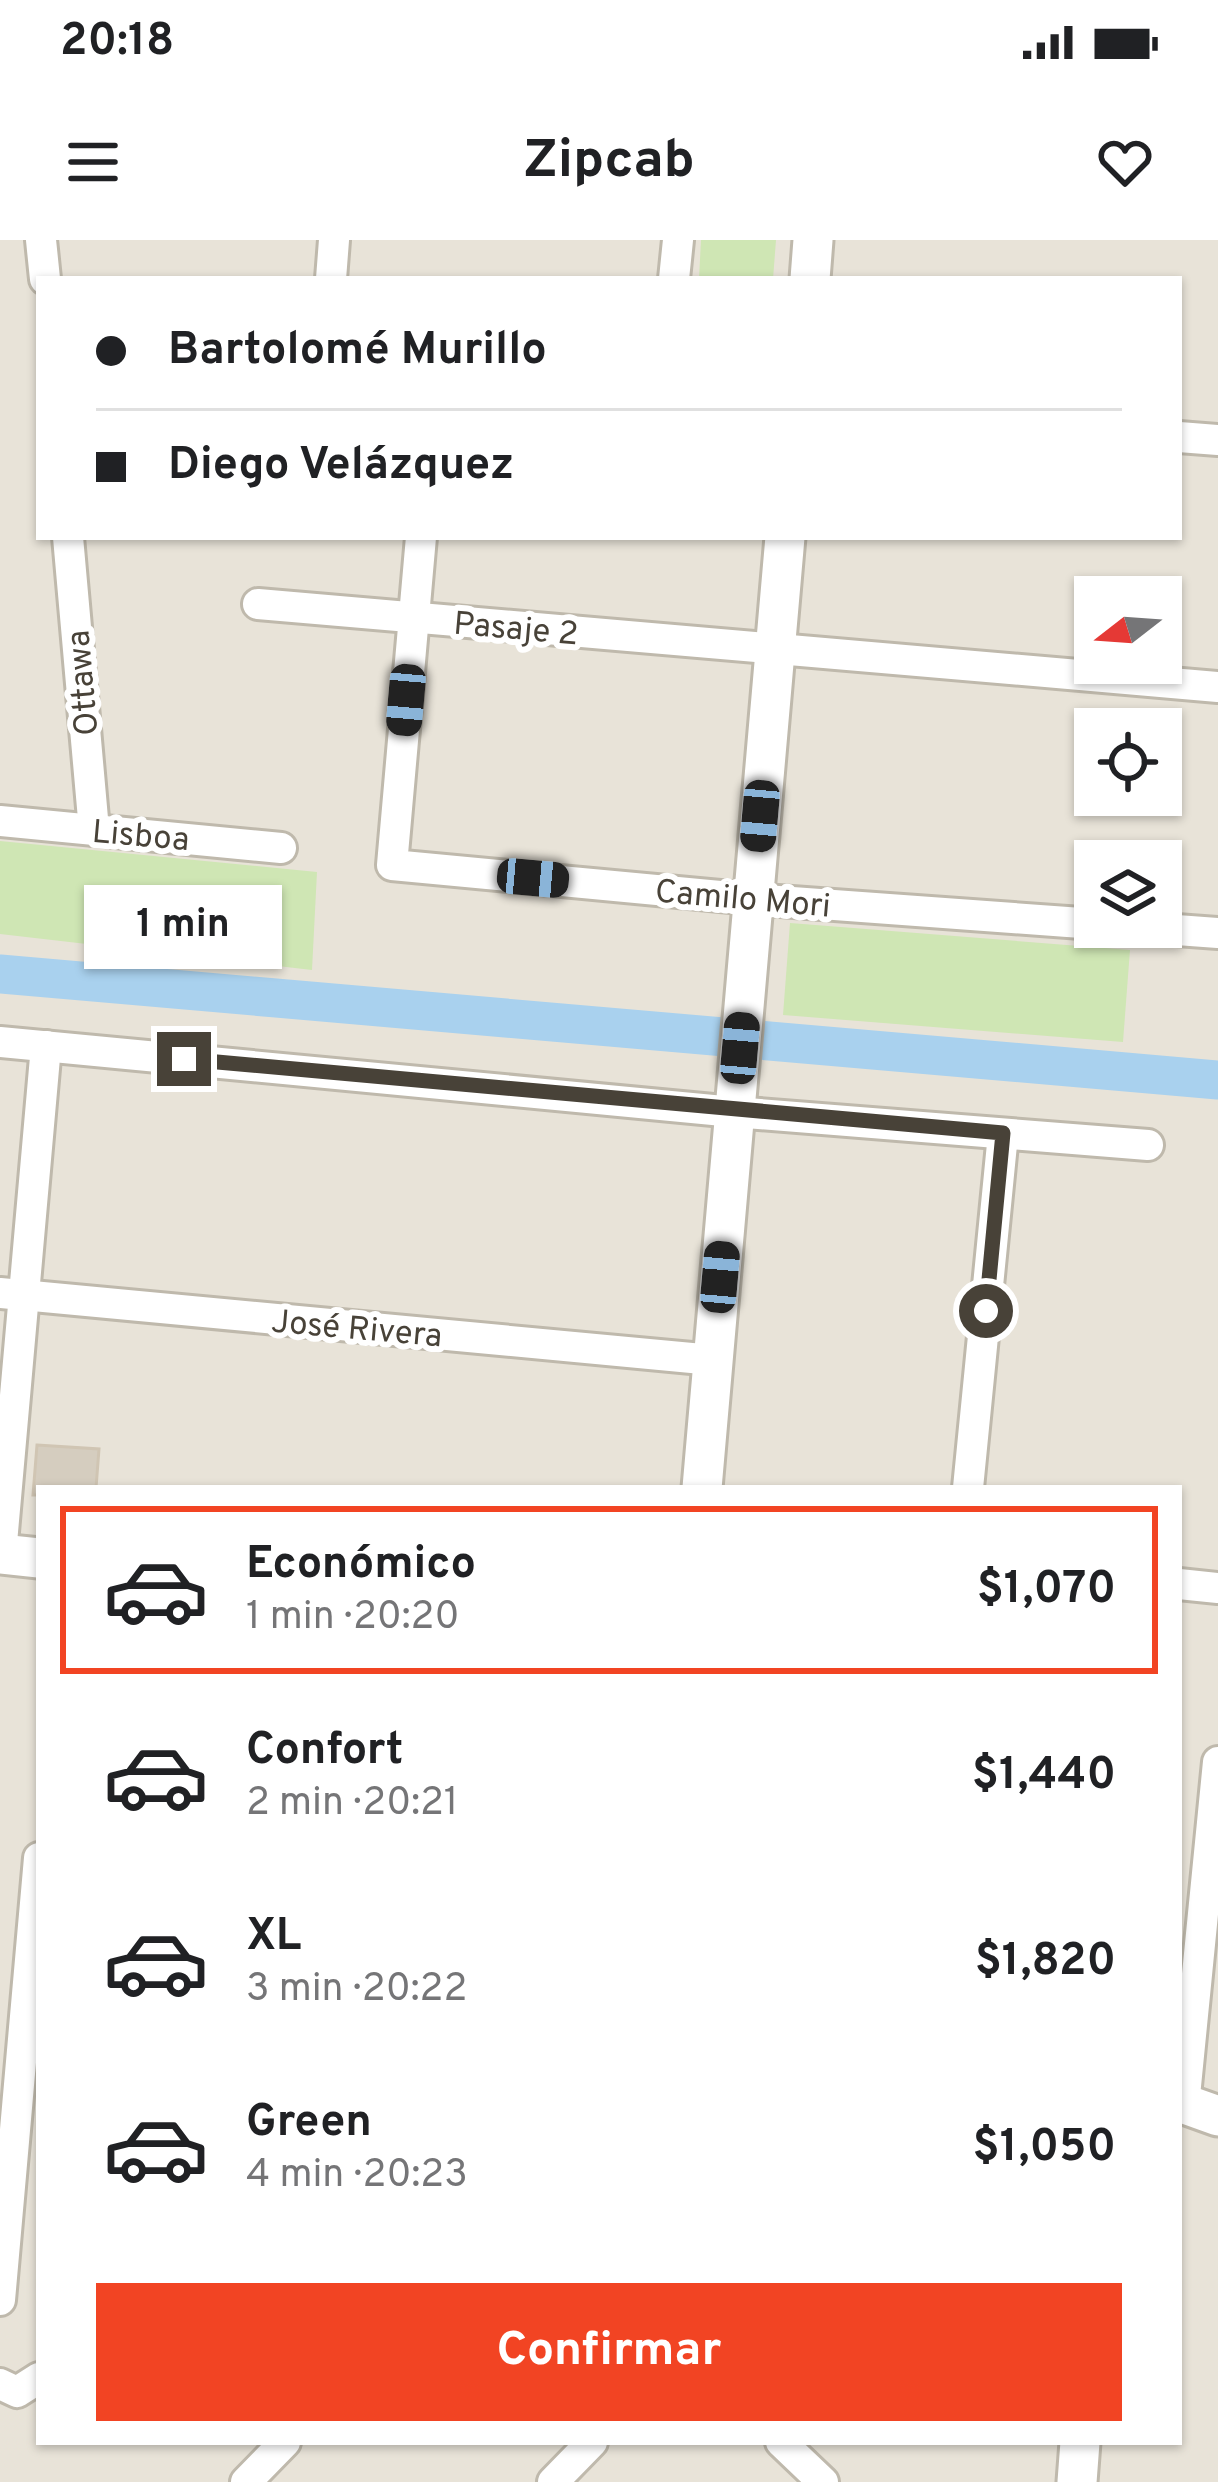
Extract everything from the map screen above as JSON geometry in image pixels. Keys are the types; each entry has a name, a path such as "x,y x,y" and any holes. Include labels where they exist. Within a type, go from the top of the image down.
{"street":[{"path":"41,240 45,276"},
{"path":"331,276 334,240"},
{"path":"674,276 678,240"},
{"path":"810,276 813,240"},
{"path":"1182,437 1218,440"},
{"name":"Ottawa","path":"68,540 94,830"},
{"path":"413,618 421,540"},
{"path":"702,1485 785,540"},
{"name":"Pasaje 2","path":"258,604 1218,687"},
{"name":"Camilo Mori","path":"413,618 392,865 752,899 1074,922"},
{"name":"Lisboa","path":"0,821 281,848"},
{"path":"1182,930 1218,933"},
{"path":"0,1042 736,1095 1003,1133 1148,1145"},
{"path":"36,1558 1,1554 12,1294 46,1046"},
{"path":"968,1485 1003,1133"},
{"name":"José Rivera","path":"12,1294 713,1360"},
{"path":"1182,1584 1218,1588"},
{"path":"1194,2108 1218,1762"},
{"path":"0,2300 22,1979 36,1879"},
{"path":"4,2387 25,2390 36,2381"},
{"path":"246,2482 282,2445"},
{"path":"553,2482 589,2445"},
{"path":"784,2445 824,2482"},
{"path":"1077,2482 1080,2445"}],"shaded area":[{"path":"0,240 1218,240 1218,2482 0,2482"}],"green space":[{"path":"701,240 776,240 773,276 699,276"},
{"path":"0,841 317,872 312,970 0,934"},
{"path":"790,923 1130,950 1123,1042 783,1015"}],"building":[{"path":"37,1445 99,1449 96,1485 36,1485 33,1495"}],"waterway":[{"path":"0,974 1218,1080"}],"route":[{"path":"184,1059 1003,1133 986,1311"}]}
